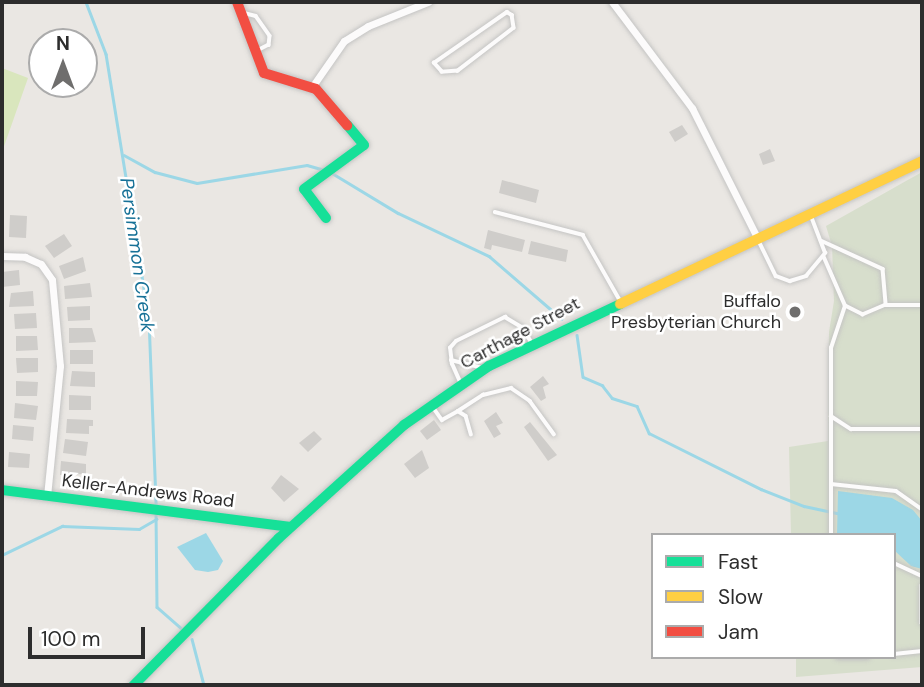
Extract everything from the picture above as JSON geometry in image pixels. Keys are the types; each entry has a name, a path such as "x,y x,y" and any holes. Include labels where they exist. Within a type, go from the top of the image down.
{"main road":[{"path":"237,2 264,73 312,87 364,145 304,189 326,218"},
{"name":"Carthage Street","path":"134,685 290,527 431,405 461,384 532,342 922,161"},
{"name":"Keller-Andrews Road","path":"2,490 290,527"}],"street":[{"path":"312,87 344,41 368,26 428,2"},
{"path":"612,2 692,108 758,239"},
{"path":"2,256 25,257 41,264 52,280 60,366 47,496"}],"lane":[{"path":"499,13 512,15 514,28 458,71 443,72 434,64 456,47 499,13"},
{"path":"242,14 256,16 270,36 269,45 256,51"},
{"path":"495,212 583,235 621,302"},
{"path":"810,214 822,241 824,258 845,306 863,315 886,305 922,305"},
{"path":"758,239 770,270 782,281 807,276 824,258"},
{"path":"822,241 883,269 886,305"},
{"path":"831,533 831,348 845,306"},
{"path":"461,384 450,348 456,341 505,317 523,328 532,342"},
{"path":"452,360 479,364 484,369"},
{"path":"431,405 442,421 490,392 511,388 530,401 554,434"},
{"path":"458,411 467,416 471,434"},
{"path":"831,416 851,429 922,429"},
{"path":"831,484 896,491 922,509"},
{"path":"896,564 922,576"},
{"path":"922,585 922,623"},
{"path":"896,654 922,651"}],"green space":[{"path":"2,68 28,78 2,152"},
{"path":"922,172 922,667 796,677 796,659 896,659 896,533 791,533 789,447 828,441 829,332 834,301 832,246 826,226"}],"water":[{"path":"838,491 892,498 913,510 922,521 922,569 911,566 896,552 896,533 837,533"},
{"path":"206,533 223,561 218,570 208,572 195,570 177,547"}],"building":[{"path":"682,125 688,134 675,142 669,132"},
{"path":"770,149 775,161 763,165 759,154"},
{"path":"502,180 539,190 536,203 499,193"},
{"path":"10,215 27,216 26,238 9,237"},
{"path":"488,230 525,240 522,252 492,245 491,250 484,248"},
{"path":"64,234 72,246 54,258 45,246"},
{"path":"531,241 568,250 566,262 528,254"},
{"path":"83,257 86,271 64,279 59,266"},
{"path":"19,270 20,285 2,287 2,272"},
{"path":"90,283 92,297 65,299 64,286"},
{"path":"33,291 34,306 9,307 11,293"},
{"path":"90,306 90,320 68,321 67,307"},
{"path":"36,313 37,328 15,329 14,314"},
{"path":"69,328 92,328 96,342 69,343"},
{"path":"16,336 37,336 38,350 16,351"},
{"path":"70,350 93,350 93,364 70,364"},
{"path":"16,358 38,358 38,372 17,373"},
{"path":"72,371 95,372 95,387 70,386"},
{"path":"543,376 549,384 543,387 546,398 541,401 530,387"},
{"path":"16,381 38,382 37,396 16,396"},
{"path":"69,395 91,396 91,410 69,410"},
{"path":"15,403 38,406 36,420 14,418"},
{"path":"496,412 503,423 496,426 501,434 494,438 484,421"},
{"path":"67,419 93,420 93,426 89,426 89,434 66,433"},
{"path":"434,420 441,430 427,440 420,431"},
{"path":"530,422 557,455 548,461 524,427"},
{"path":"13,425 34,427 33,441 12,439"},
{"path":"314,431 322,439 308,452 299,443"},
{"path":"65,439 88,442 86,456 63,453"},
{"path":"422,450 429,468 415,478 404,464"},
{"path":"9,452 30,454 29,468 8,467"},
{"path":"61,461 86,464 86,474 60,475"},
{"path":"281,475 299,489 284,502 271,488"}],"waterway":[{"name":"Persimmon Creek","path":"86,2 106,54 149,319 156,505"},
{"path":"124,155 155,172 197,183 307,165 321,169"},
{"path":"332,173 398,213 489,256 562,319"},
{"path":"577,335 583,377 602,385 612,398 637,406 649,433 761,489 804,506 837,513"},
{"name":"Persimmon Creek","path":"156,512 157,607 181,628"},
{"path":"2,555 62,526 139,529 156,519"},
{"name":"Persimmon Creek","path":"192,639 204,685"}],"traffic: fast":[{"path":"326,218 304,189 364,145 347,125"},
{"path":"134,685 279,538 404,425 489,366 620,304"},
{"path":"2,490 290,527"}],"traffic: slow":[{"path":"620,304 922,161"}],"traffic: jam":[{"path":"237,2 264,73 316,89 347,125"}],"place":[{"name":"Buffalo Presbyterian Church","path":"795,312"}]}
